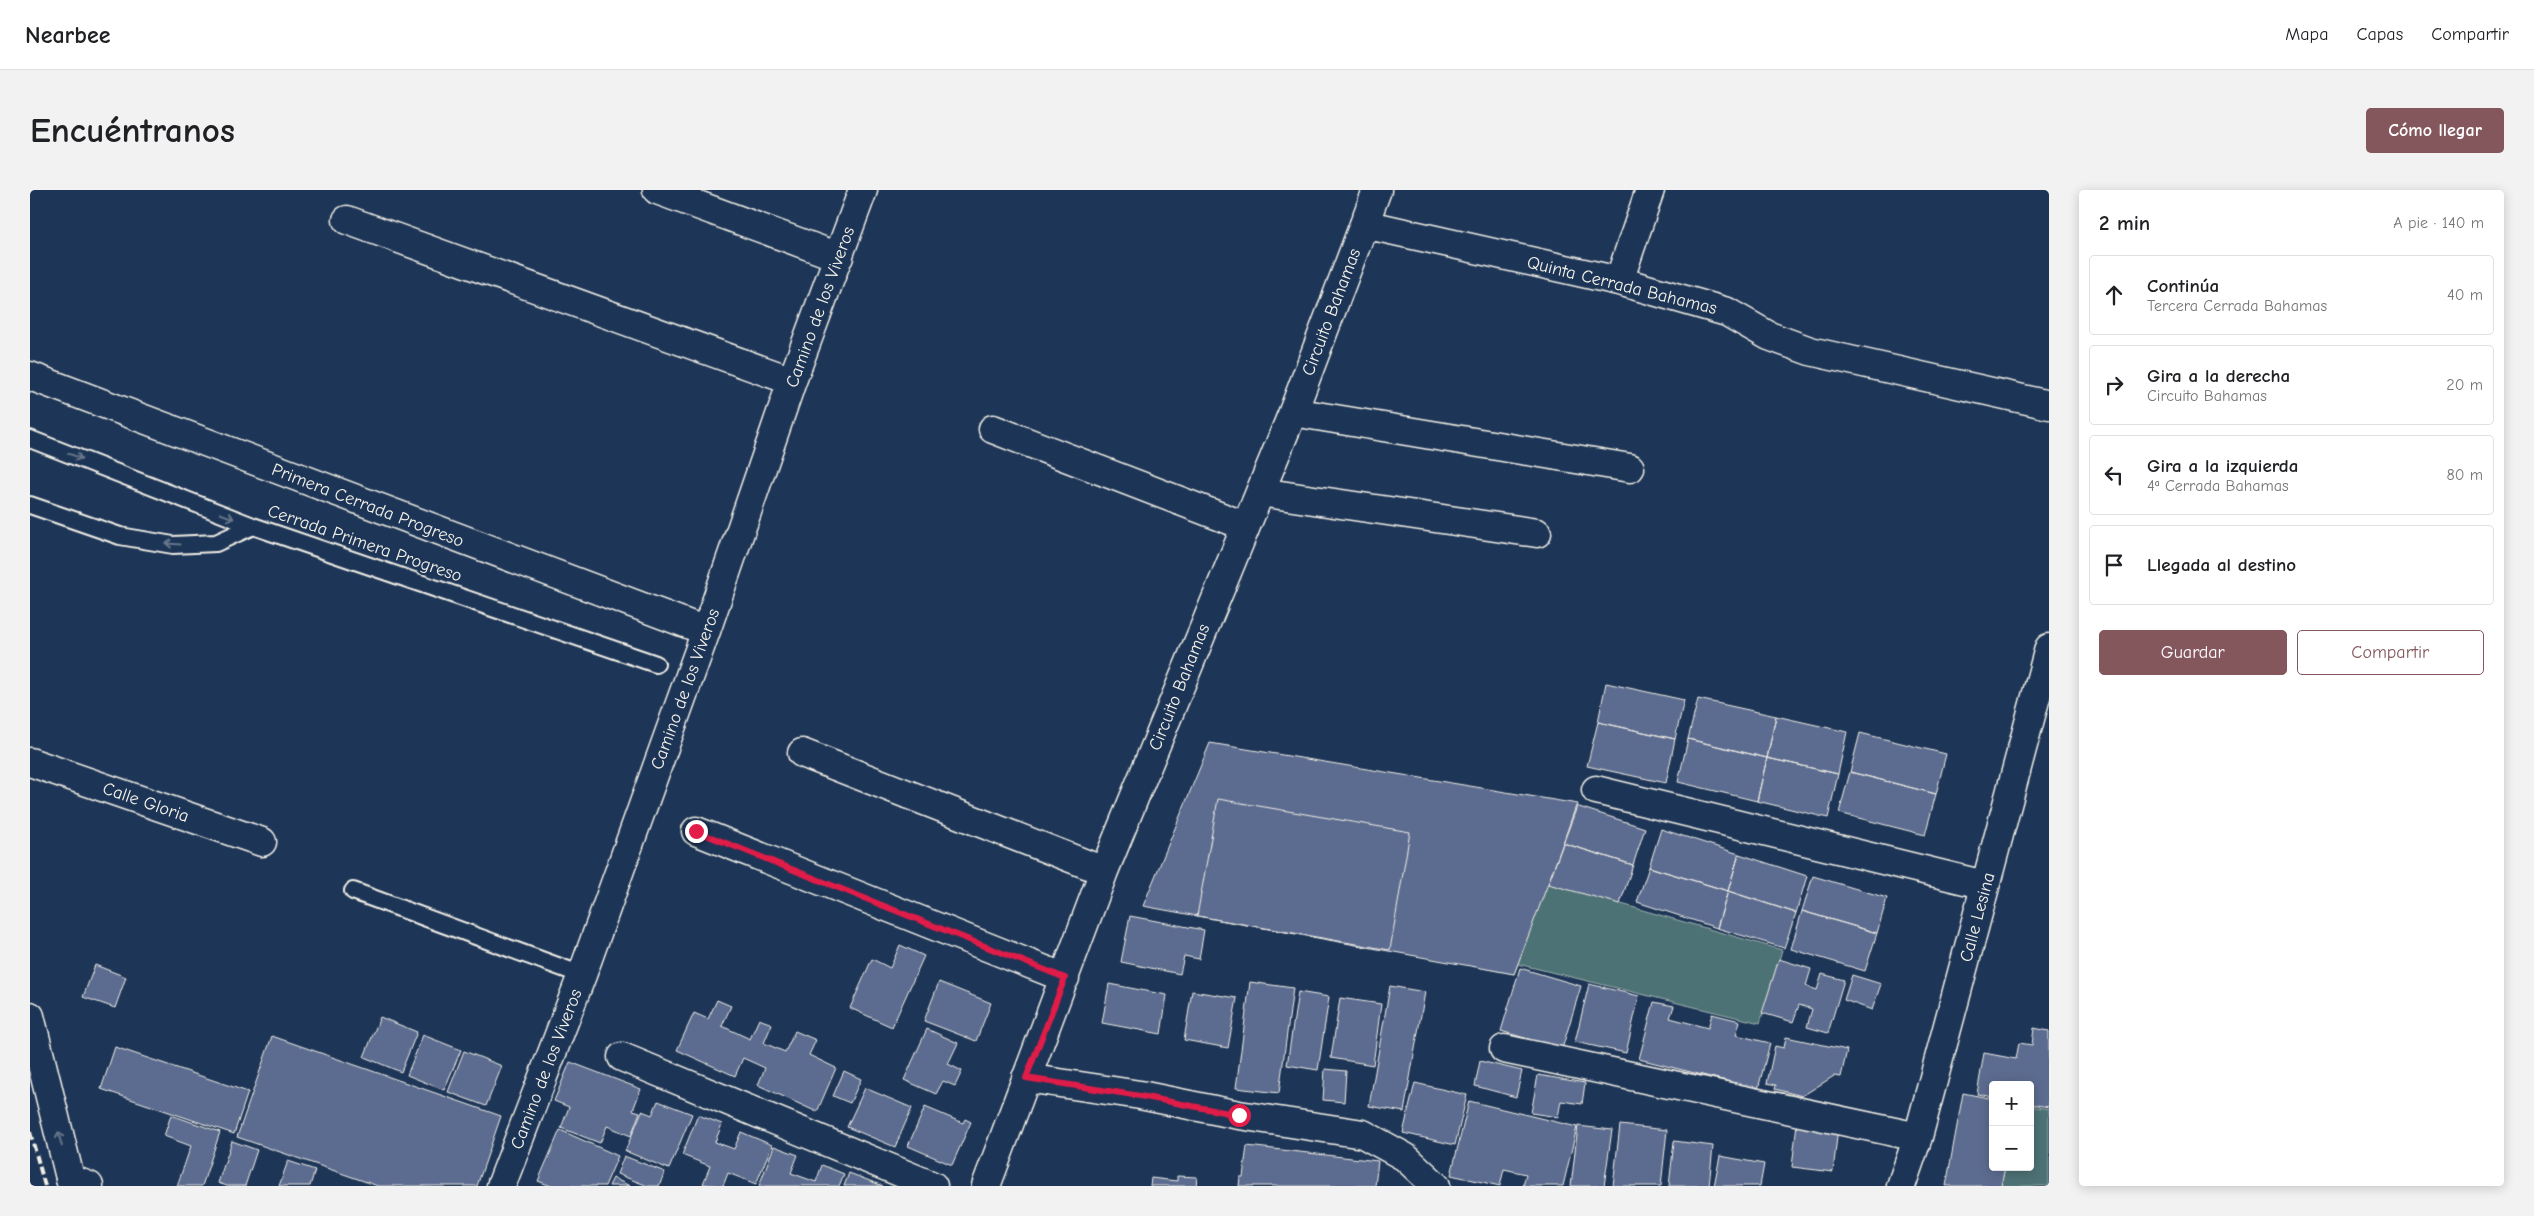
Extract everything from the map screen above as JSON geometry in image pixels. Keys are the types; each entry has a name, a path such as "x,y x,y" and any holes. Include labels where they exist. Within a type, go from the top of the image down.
{"street":[{"path":"657,190 839,258"},
{"name":"Camino de los Viveros","path":"501,1186 582,976 706,631 792,382 864,190"},
{"name":"Circuito Bahamas","path":"986,1186 1104,871 1293,412 1378,190"},
{"path":"1619,281 1650,190"},
{"path":"347,220 792,382"},
{"name":"Quinta Cerrada Bahamas","path":"1364,224 1619,281 1726,312 1769,336 1810,351 2049,405"},
{"name":"Primera Cerrada Progreso","path":"30,376 706,631"},
{"path":"1293,412 1630,468"},
{"path":"993,429 1245,526"},
{"path":"1260,492 1537,533"},
{"name":"Calle Lesina","path":"1901,1186 1918,1137 2049,648"},
{"path":"802,753 1104,871"},
{"name":"Calle Gloria","path":"30,762 262,842"},
{"path":"1596,790 1986,885"},
{"path":"696,831 1065,978"},
{"path":"30,1016 77,1184"},
{"path":"1504,1049 1918,1137"},
{"path":"622,1057 933,1186"},
{"path":"1026,1078 1140,1096 1239,1115 1363,1134 1405,1157 1436,1186"}],"lane":[{"path":"30,439 253,526"},
{"name":"Cerrada Primera Progreso","path":"30,505 120,536 173,545 216,543 253,526 656,664"},
{"path":"353,892 582,976"}],"green space":[{"path":"1548,883 1782,950 1760,1023 1518,964 1514,974 1390,950"},
{"path":"2034,1107 2049,1109 2049,1186 2001,1186 2004,1171 2034,1171"}],"building":[{"path":"1606,683 1684,700 1675,739 1598,722"},
{"path":"1698,699 1776,716 1767,758 1688,739"},
{"path":"1776,716 1847,732 1838,774 1767,758"},
{"path":"1598,722 1675,739 1666,783 1587,766"},
{"path":"1860,733 1946,754 1936,794 1850,772"},
{"path":"1688,739 1767,758 1757,801 1678,782"},
{"path":"1210,743 1578,804 1514,974 1143,906"},
{"path":"1767,758 1838,774 1828,818 1757,801"},
{"path":"1850,772 1936,794 1925,835 1839,813"},
{"path":"1218,799 1410,832 1390,950 1197,916"},
{"path":"1576,806 1645,828 1633,865 1563,843"},
{"path":"1661,829 1739,854 1728,891 1649,867"},
{"path":"1563,843 1633,865 1620,904 1548,884"},
{"path":"1739,854 1807,876 1796,913 1728,891"},
{"path":"1649,867 1728,891 1717,928 1637,902"},
{"path":"1813,876 1887,898 1877,933 1802,911"},
{"path":"1728,891 1796,913 1784,948 1717,928"},
{"path":"1802,911 1877,933 1865,971 1791,949"},
{"path":"1130,916 1204,930 1199,959 1184,956 1180,974 1121,962"},
{"path":"900,945 924,956 892,1027 850,1008 872,959 890,968"},
{"path":"1779,959 1811,969 1806,986 1817,990 1822,974 1844,980 1828,1033 1807,1027 1812,1009 1799,1005 1793,1022 1762,1013"},
{"path":"95,965 126,977 115,1008 83,997"},
{"path":"1520,968 1581,986 1562,1049 1501,1031"},
{"path":"1852,975 1881,984 1872,1010 1844,1000"},
{"path":"939,982 991,1003 976,1041 924,1021"},
{"path":"1250,982 1293,988 1279,1093 1236,1088"},
{"path":"1109,984 1167,995 1161,1034 1102,1023"},
{"path":"1589,984 1639,996 1626,1053 1575,1042"},
{"path":"1390,986 1425,992 1404,1112 1369,1106"},
{"path":"1192,991 1237,998 1228,1048 1184,1040"},
{"path":"1298,992 1329,997 1318,1070 1287,1065"},
{"path":"1340,998 1381,1004 1373,1065 1331,1058"},
{"path":"717,1000 731,1006 722,1026 750,1039 759,1019 772,1024 764,1043 785,1052 795,1031 816,1040 809,1055 836,1068 817,1112 758,1085 765,1068 743,1058 735,1076 677,1050 694,1013 708,1019"},
{"path":"1654,1002 1674,1006 1670,1018 1708,1028 1712,1014 1740,1021 1736,1035 1770,1043 1758,1089 1639,1059"},
{"path":"380,1017 417,1032 401,1072 364,1057"},
{"path":"2034,1028 2049,1031 2049,1107 2034,1105 2034,1081 1989,1081 1989,1096 1977,1094 1984,1053 2016,1059 2019,1043 2032,1045"},
{"path":"927,1029 958,1043 948,1064 962,1071 955,1086 943,1081 936,1094 904,1080"},
{"path":"423,1035 461,1050 444,1090 407,1075"},
{"path":"272,1036 501,1116 477,1186 378,1186 237,1137"},
{"path":"1786,1037 1847,1050 1841,1077 1834,1076 1802,1096 1775,1089 1776,1085 1767,1083 1775,1046 1784,1048"},
{"path":"115,1047 248,1092 234,1134 101,1089"},
{"path":"464,1051 502,1066 486,1106 448,1092"},
{"path":"1480,1061 1522,1071 1516,1097 1475,1086"},
{"path":"570,1062 641,1089 633,1110 640,1112 631,1136 607,1126 600,1143 561,1128 569,1107 554,1101"},
{"path":"1325,1069 1346,1071 1344,1102 1323,1100"},
{"path":"844,1071 861,1079 850,1103 833,1096"},
{"path":"1538,1075 1585,1083 1582,1104 1561,1101 1558,1117 1531,1113"},
{"path":"1415,1083 1467,1095 1455,1145 1403,1133"},
{"path":"865,1088 912,1108 895,1147 847,1127"},
{"path":"1963,1093 1989,1098 1989,1171 2004,1171 2001,1186 1946,1186"},
{"path":"658,1101 692,1114 669,1169 625,1151 642,1111 652,1115"},
{"path":"1469,1101 1577,1127 1563,1186 1523,1186 1526,1174 1504,1169 1500,1186 1451,1175"},
{"path":"925,1107 963,1123 965,1119 971,1122 952,1165 908,1146"},
{"path":"171,1115 220,1132 202,1186 177,1186 191,1146 164,1136"},
{"path":"698,1115 722,1124 715,1142 734,1149 741,1132 772,1145 756,1184 728,1173 723,1186 703,1184 710,1166 682,1155"},
{"path":"1797,1123 1838,1128 1833,1172 1792,1167"},
{"path":"1620,1125 1667,1130 1661,1186 1613,1186"},
{"path":"1578,1126 1612,1130 1604,1186 1571,1186"},
{"path":"560,1130 618,1156 605,1186 551,1186 538,1181"},
{"path":"232,1141 257,1150 245,1186 227,1186 218,1183"},
{"path":"1674,1141 1713,1146 1709,1186 1669,1186"},
{"path":"774,1146 798,1155 791,1173 816,1182 822,1165 844,1174 839,1186 759,1186"},
{"path":"1247,1146 1378,1161 1375,1186 1239,1186 1240,1177 1243,1177"},
{"path":"624,1156 665,1172 659,1186 648,1186 617,1174"},
{"path":"1720,1156 1764,1164 1760,1186 1714,1186"},
{"path":"288,1161 315,1170 310,1186 279,1186"},
{"path":"849,1173 883,1186 844,1186"},
{"path":"1177,1176 1197,1177 1196,1186 1150,1186 1151,1178 1177,1181"},
{"path":"613,1178 630,1186 609,1186"}],"railway":[{"path":"30,1132 45,1186"}],"route":[{"path":"696,831 1065,978 1026,1078 1140,1096 1239,1115"}]}
